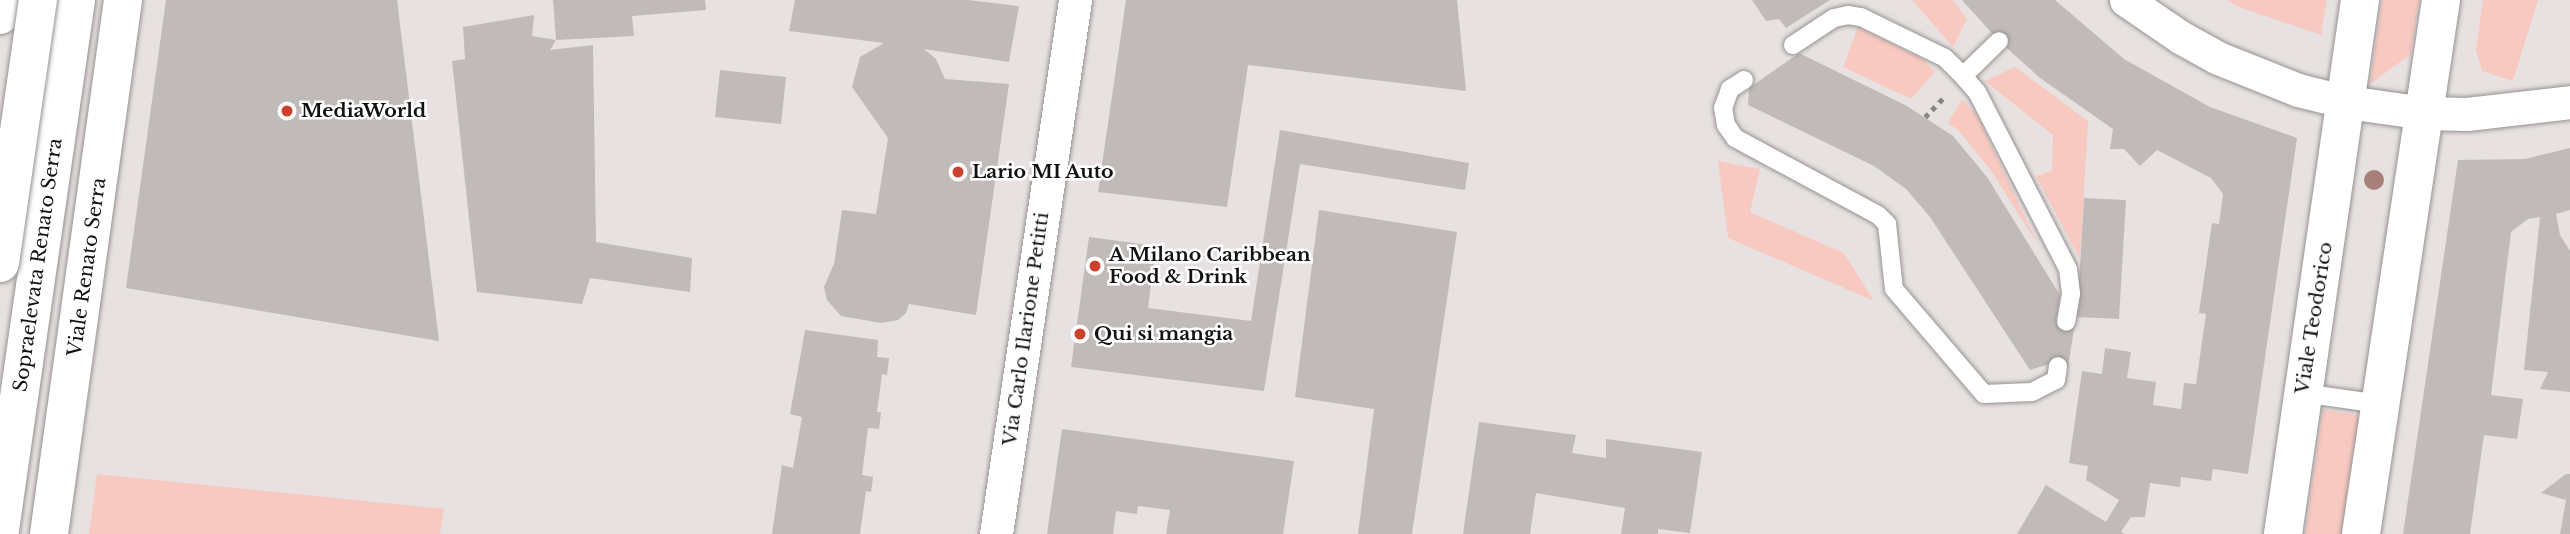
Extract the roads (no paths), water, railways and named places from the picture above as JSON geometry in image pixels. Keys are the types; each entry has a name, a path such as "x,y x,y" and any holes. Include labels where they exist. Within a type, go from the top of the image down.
{"main road":[{"name":"Sopraelevata Renato Serra","path":"0,263 38,0"},
{"path":"0,15 17,3 57,0"},
{"name":"Sopraelevata Renato Serra","path":"0,530 76,0"},
{"name":"Viale Teodorico","path":"2283,534 2360,0"},
{"path":"2361,534 2441,0"},
{"name":"Viale Renato Serra","path":"49,534 114,5"}],"street":[{"name":"Via Carlo Ilarione Petitti","path":"996,534 1074,0"},
{"path":"2126,0 2180,37 2218,58 2298,90 2347,102 2424,113 2510,112 2570,102"}],"lane":[{"path":"1793,45 1834,18 1848,15 1861,17 1945,58 1963,76 1977,92 2067,269 2071,294 2066,322"},
{"path":"1963,76 1999,41"},
{"path":"1744,80 1730,89 1723,108 1726,125 1735,138 1878,215 1887,224 1894,289 1984,394 2032,392 2056,380 2058,366"},
{"path":"2302,393 2381,404"}],"place":[{"name":"MediaWorld","path":"287,111"},
{"name":"Lario MI Auto","path":"958,172"},
{"name":"A Milano Caribbean Food & Drink","path":"1095,266"},
{"name":"Qui si mangia","path":"1080,334"}]}
